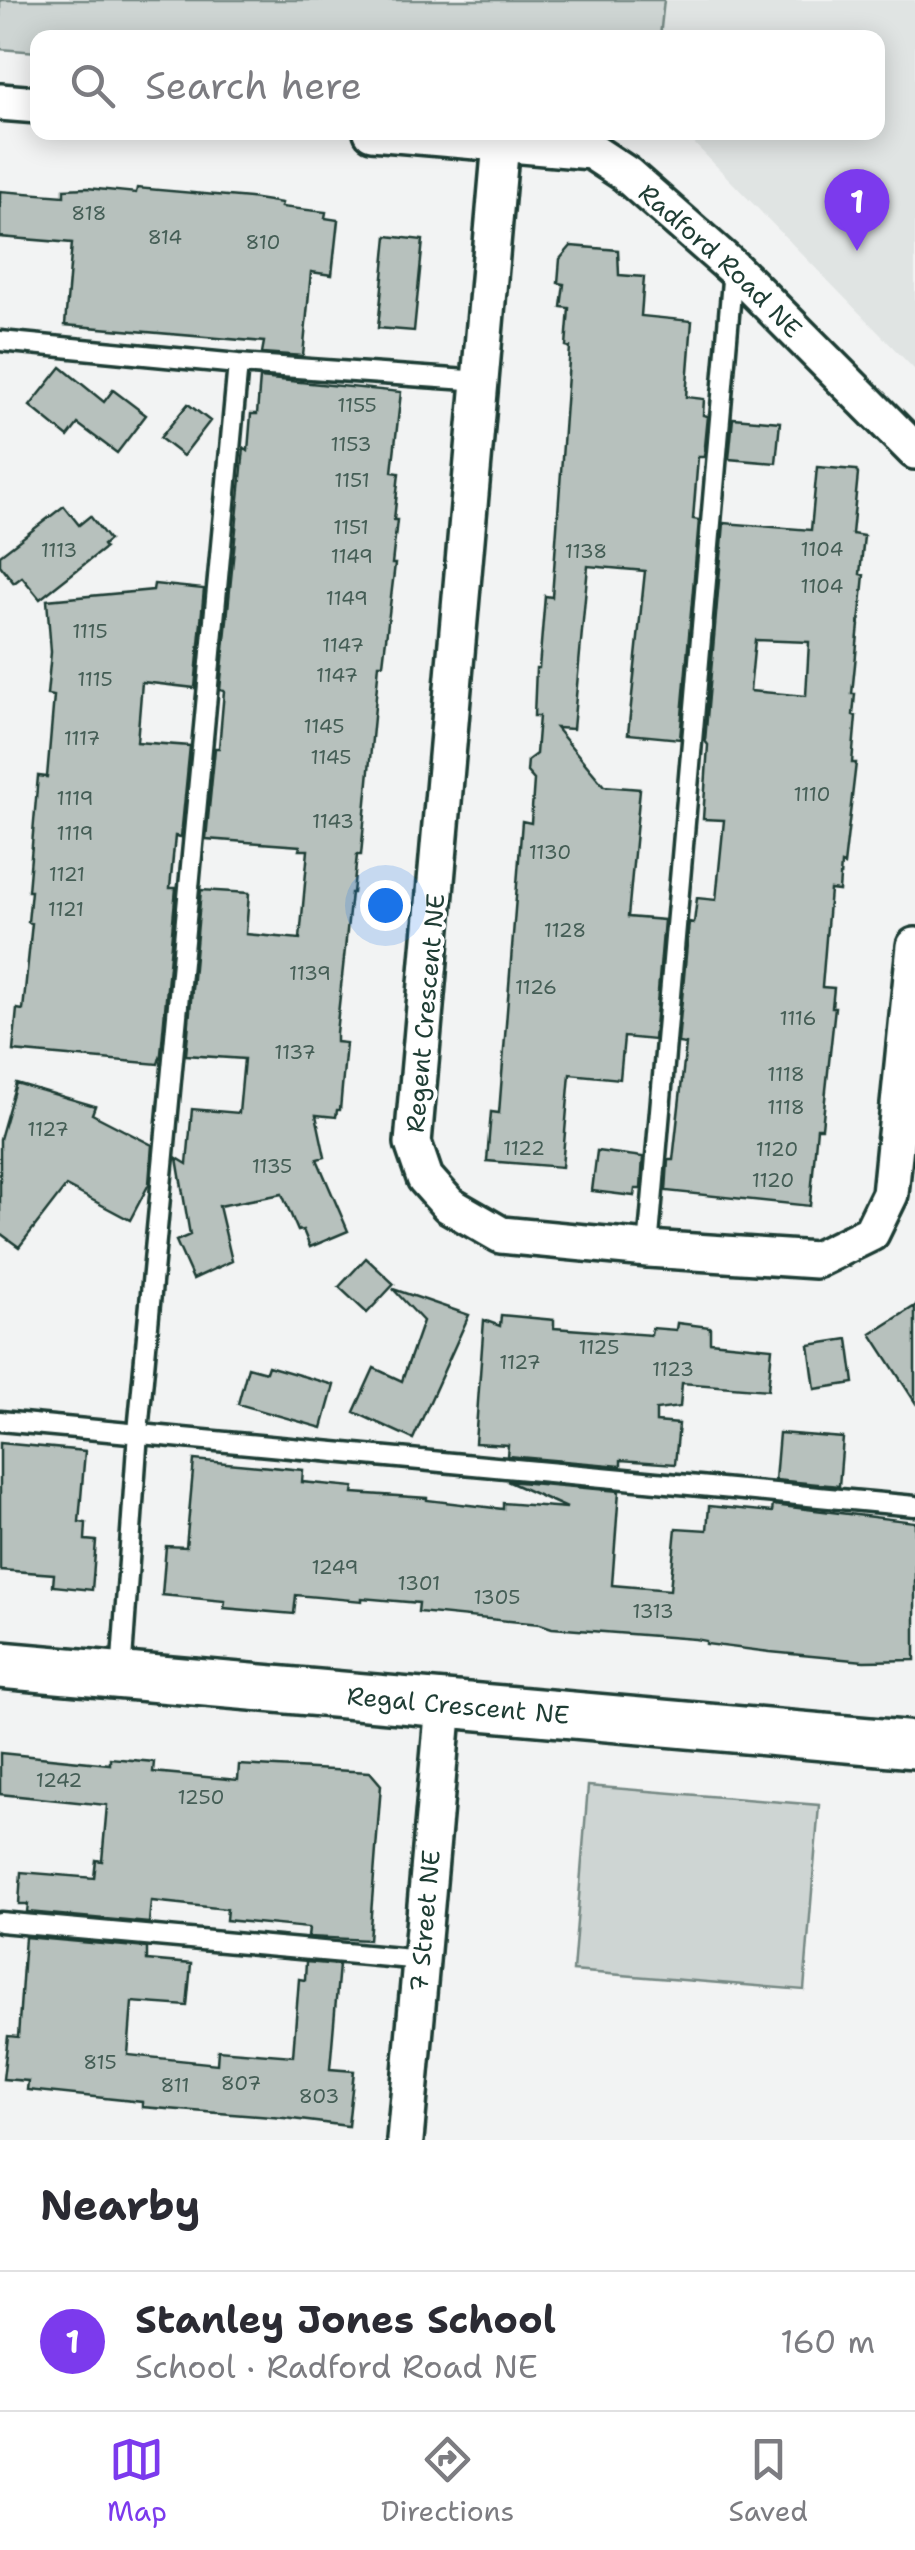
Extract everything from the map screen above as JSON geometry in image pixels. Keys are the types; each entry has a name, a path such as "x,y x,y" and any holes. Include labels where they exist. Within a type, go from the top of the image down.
{"street":[{"path":"0,102 30,104"},
{"name":"Radford Road NE","path":"475,140 592,151 626,174 733,268 915,451"},
{"name":"Regent Crescent NE","path":"501,142 414,1143 425,1178 449,1205 500,1235 648,1250 816,1260 871,1233 890,1194 915,946"},
{"name":"Regal Crescent NE","path":"0,1665 915,1745"},
{"name":"7 Street NE","path":"405,2140 444,1704"}],"lane":[{"path":"648,1250 733,268"},
{"path":"0,341 238,364 482,381"},
{"path":"121,1676 138,1432 238,364"},
{"path":"0,1421 915,1506"},
{"path":"0,1922 422,1960"}],"shaded area":[{"path":"0,0 664,0 661,30 30,30 30,51 0,49"},
{"path":"664,0 915,0 915,370 691,140 885,140 885,30 661,30"},
{"path":"588,1786 819,1805 804,1990 573,1971"}],"building":[{"path":"137,188 250,198 282,203 281,207 326,212 325,218 338,220 332,275 311,272 303,356 262,353 264,342 65,325 72,243 0,237 0,191 64,196 64,189 136,193"},
{"path":"387,236 423,240 414,331 378,328"},
{"path":"571,246 618,250 619,275 644,277 641,316 692,321 686,397 704,399 703,415 708,416 704,457 698,457 693,519 699,520 680,739 628,734 645,571 588,566 573,729 556,728 604,786 640,789 628,917 664,920 654,1040 624,1037 620,1079 570,1074 562,1167 487,1161 491,1112 499,1113 522,821 531,823 534,780 527,772 528,760 536,754 536,668 545,596 552,597 570,347 566,346 569,308 561,307 564,284 558,283 560,259"},
{"path":"61,367 104,402 113,390 146,415 117,453 78,424 68,437 30,406"},
{"path":"260,378 401,392 392,472 399,473 395,564 383,664 379,664 361,855 357,855 351,893 336,1033 336,1042 346,1043 340,1110 336,1117 316,1115 325,1157 317,1159 348,1231 310,1247 303,1230 298,1231 282,1194 219,1206 232,1261 193,1279 176,1241 190,1235 177,1158 187,1164 192,1109 239,1113 244,1059 186,1055 201,890 249,893 246,934 300,939 308,850 299,850 300,846 206,839 215,748 219,748 224,691 220,690 244,448 248,451 251,414 257,414"},
{"path":"188,404 210,421 183,456 160,438"},
{"path":"733,418 780,422 776,463 729,459"},
{"path":"817,467 856,470 852,534 864,536 860,574 864,575 852,694 856,716 852,763 856,763 839,891 830,890 822,987 834,988 835,1007 810,1206 666,1191 686,1044 678,1043 689,922 694,923 697,898 716,900 724,820 703,819 708,745 705,741 724,523 811,530","holes":["755,640 809,642 806,696 750,691"]},
{"path":"64,506 79,525 90,516 109,540 103,545 105,548 40,599 22,577 14,583 0,565 0,555"},
{"path":"154,584 204,589 195,688 142,682 137,742 190,746 181,837 175,836 170,888 176,888 158,1064 13,1051 17,1009 23,1010 32,923 28,922 28,891 38,776 47,777 54,696 47,695 51,652 47,600 153,590"},
{"path":"16,1083 95,1106 92,1114 152,1145 149,1184 130,1220 66,1186 19,1247 0,1233 0,1139"},
{"path":"597,1151 643,1157 641,1189 635,1189 634,1196 592,1191"},
{"path":"366,1258 394,1284 367,1313 339,1287"},
{"path":"393,1289 469,1315 413,1439 354,1412 374,1368 402,1381 423,1321"},
{"path":"915,1306 915,1402 871,1334"},
{"path":"501,1315 554,1320 554,1328 651,1335 652,1328 676,1330 677,1323 710,1327 710,1342 772,1348 768,1390 682,1383 680,1407 656,1410 656,1422 679,1424 675,1464 621,1460 621,1466 507,1456 508,1445 475,1443 484,1320 500,1326"},
{"path":"848,1339 854,1383 815,1389 809,1345"},
{"path":"268,1366 334,1385 322,1428 238,1404 248,1367 266,1372"},
{"path":"779,1433 843,1438 839,1486 775,1480"},
{"path":"0,1443 85,1451 79,1522 86,1523 85,1540 96,1541 92,1590 53,1586 54,1574 0,1570"},
{"path":"194,1460 303,1470 302,1482 354,1487 353,1493 503,1509 503,1503 567,1508 507,1481 619,1491 612,1585 670,1590 676,1528 707,1530 709,1506 772,1512 773,1505 915,1522 915,1660 864,1661 706,1644 695,1639 552,1628 418,1612 419,1603 362,1598 296,1595 294,1614 224,1608 225,1601 162,1595 166,1546 186,1547"},
{"path":"0,1753 110,1764 110,1758 154,1762 153,1772 238,1780 239,1765 370,1772 381,1785 369,1940 308,1937 309,1928 226,1920 227,1909 151,1901 149,1923 27,1912 28,1904 19,1904 21,1872 94,1878 96,1860 102,1861 107,1805 0,1794"},
{"path":"25,1937 147,1948 147,1960 191,1964 187,2006 132,2002 128,2055 217,2064 218,2050 293,2056 299,1979 305,1980 306,1962 339,1965 330,2069 354,2071 348,2126 142,2107 142,2102 27,2090 28,2081 3,2079 8,2036 18,2037"}],"place":[{"name":"Stanley Jones School","path":"857,251"}]}
